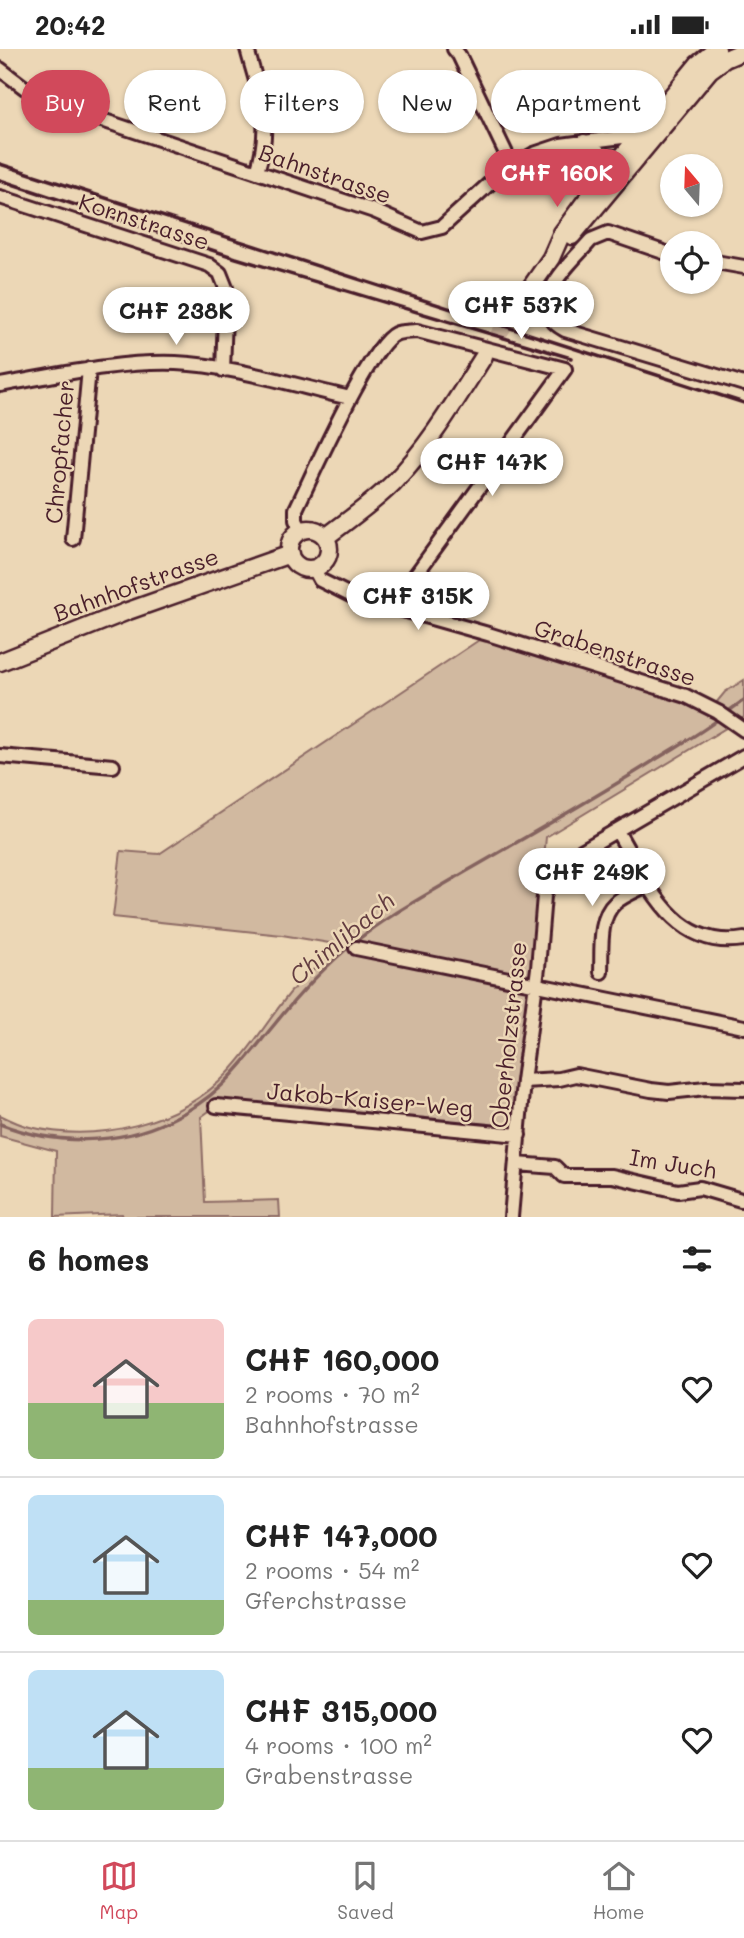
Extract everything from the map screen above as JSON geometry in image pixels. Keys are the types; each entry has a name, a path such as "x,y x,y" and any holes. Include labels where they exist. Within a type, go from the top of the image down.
{"main road":[{"path":"666,103 698,64 719,53 743,52"},
{"path":"515,310 551,258 570,239 628,163 701,80 719,53"},
{"path":"551,258 562,233 600,184 628,163 642,133"},
{"path":"326,537 379,495 411,463 484,356"},
{"path":"312,529 326,537 329,553 324,563 314,569 296,565 289,554 292,538 301,531 312,529"},
{"name":"Bahnhofstrasse","path":"0,662 128,611 289,554"}],"street":[{"path":"247,49 266,123 265,145 257,172"},
{"path":"454,49 512,166"},
{"name":"Bahnstrasse","path":"0,69 25,88 69,109 374,211 422,232 442,227 492,181 512,166 542,151 633,133"},
{"path":"605,138 615,143 628,163"},
{"path":"583,141 601,153 628,163"},
{"path":"600,184 603,170 601,153"},
{"name":"Kornstrasse","path":"0,197 209,265 219,273 226,288 223,370"},
{"path":"660,252 608,233 598,235 550,289 547,297 548,313 557,326 565,330 744,384"},
{"path":"723,263 744,267"},
{"path":"301,531 296,520 296,509 350,398 383,343 396,333 417,331 565,369 393,606"},
{"path":"0,385 89,369 177,363 223,370 350,398"},
{"name":"Chropfacher","path":"73,539 89,369"},
{"name":"Grabenstrasse","path":"314,569 320,580 350,595 685,696 718,712 739,727"},
{"path":"0,756 113,766"},
{"name":"Oberholzstrasse","path":"512,1217 523,1081 544,895 552,873 566,860 744,756"},
{"path":"617,831 666,910 681,927 701,936 724,940 744,939"},
{"path":"601,972 604,922 608,913 614,903 649,884"},
{"path":"356,948 744,1027"},
{"path":"523,1081 576,1075 669,1092 706,1088 744,1089"},
{"name":"Jakob-Kaiser-Weg","path":"216,1106 519,1135"},
{"name":"Im Juch","path":"517,1164 555,1167 564,1176 612,1176 678,1191 700,1188 741,1200"}],"shaded area":[{"path":"488,634 711,709 725,692 744,680 744,717 546,837 544,858 547,867 519,1135 216,1106 201,1117 205,1202 279,1200 280,1217 123,1217 122,1214 55,1217 56,1151 0,1136 0,1115 30,1127 82,1132 136,1125 162,1117 208,1091 228,1073 294,988 341,945 282,935 113,917 121,851 159,854"}],"waterway":[{"name":"Chimlibach","path":"726,713 744,700"},
{"name":"Chimlibach","path":"0,1124 42,1136 85,1140 129,1135 187,1111 216,1091 312,981 368,932 611,787 720,718"}],"tunnel":[{"path":"484,356 515,310"}],"railway":[{"path":"0,164 744,403"},
{"path":"0,180 236,258 571,358"}]}
